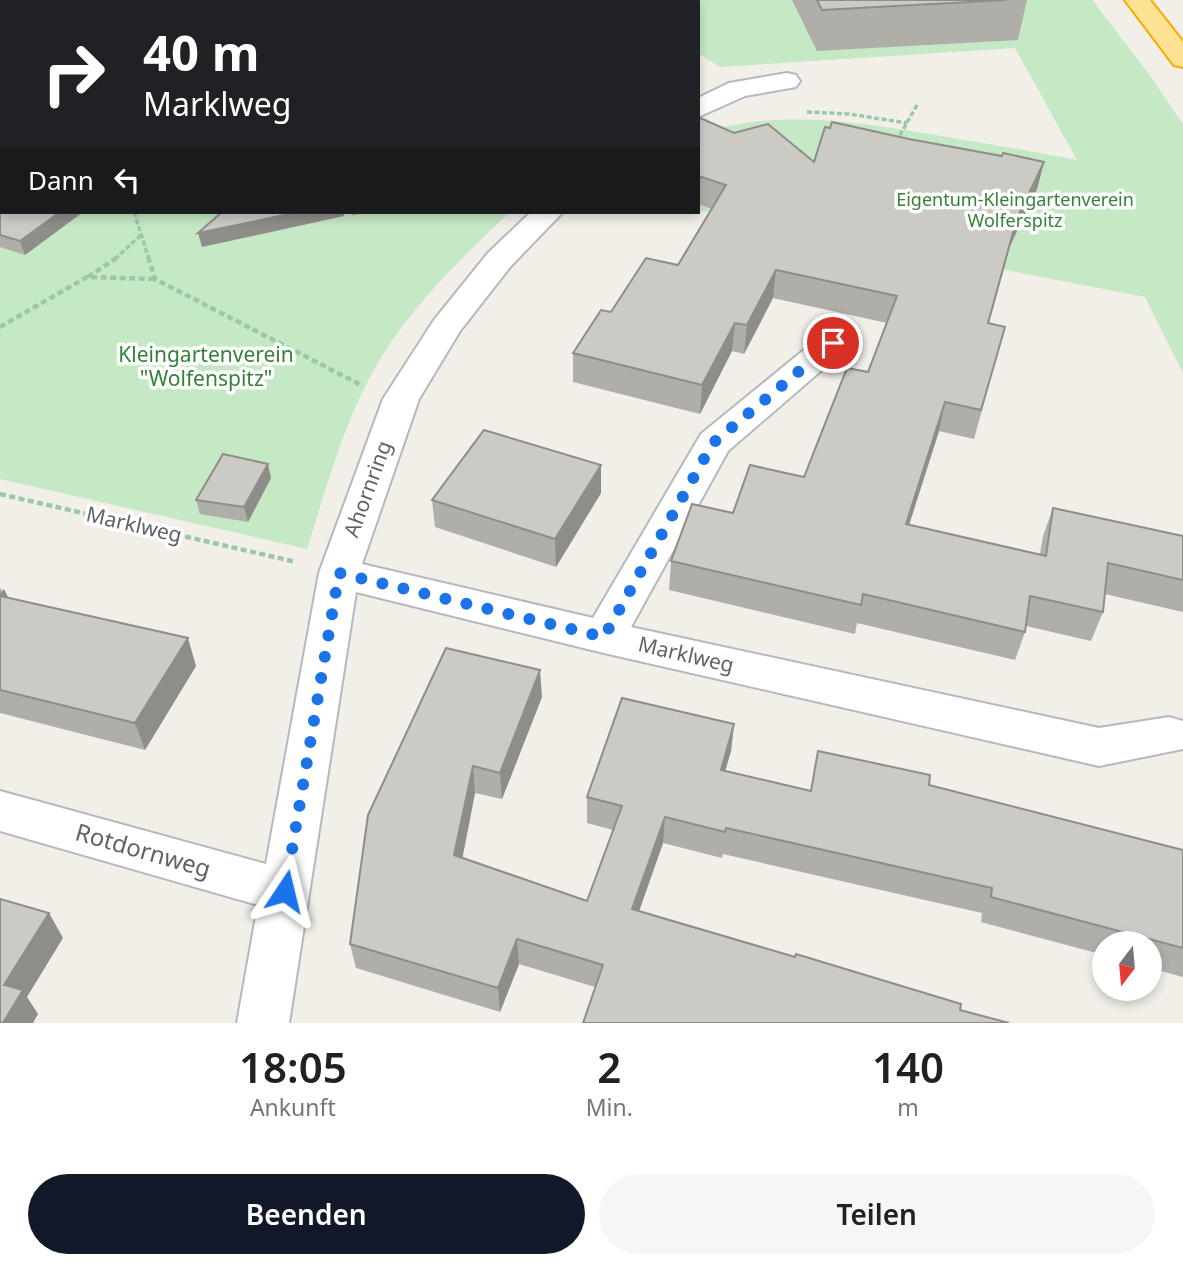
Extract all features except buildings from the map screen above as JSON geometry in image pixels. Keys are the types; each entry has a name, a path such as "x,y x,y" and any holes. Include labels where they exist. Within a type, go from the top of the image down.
{"highway":[{"path":"1137,0 1183,59"}],"street":[{"path":"700,108 738,89 788,81"},
{"name":"Ahornring","path":"263,1023 339,573 401,399 446,327 499,260 546,214"},
{"path":"604,637 713,443 833,343"},
{"name":"Marklweg","path":"339,573 604,637 1099,747 1169,735"},
{"name":"Rotdornweg","path":"0,811 285,891"}],"path":[{"path":"894,145 917,105"},
{"path":"800,112 849,114 906,123"},
{"path":"135,214 155,279"},
{"path":"0,327 87,277 119,256 142,234"},
{"path":"87,277 155,279 363,386 401,399"},
{"name":"Marklweg","path":"0,494 339,573"}],"green space":[{"name":"Eigentum-Kleingartenverein Wolferspitz","path":"700,0 1092,0 1146,70 1183,124 1183,373 1145,297 700,210 700,133 756,122 813,120 871,125 1077,160 1015,48 720,67 700,54"},
{"name":"Kleingartenverein \"Wolfenspitz\"","path":"0,214 508,214 415,310 383,355 350,420 307,549 0,479"}],"route":[{"path":"285,891 339,573 604,637 713,443 833,343"}]}
